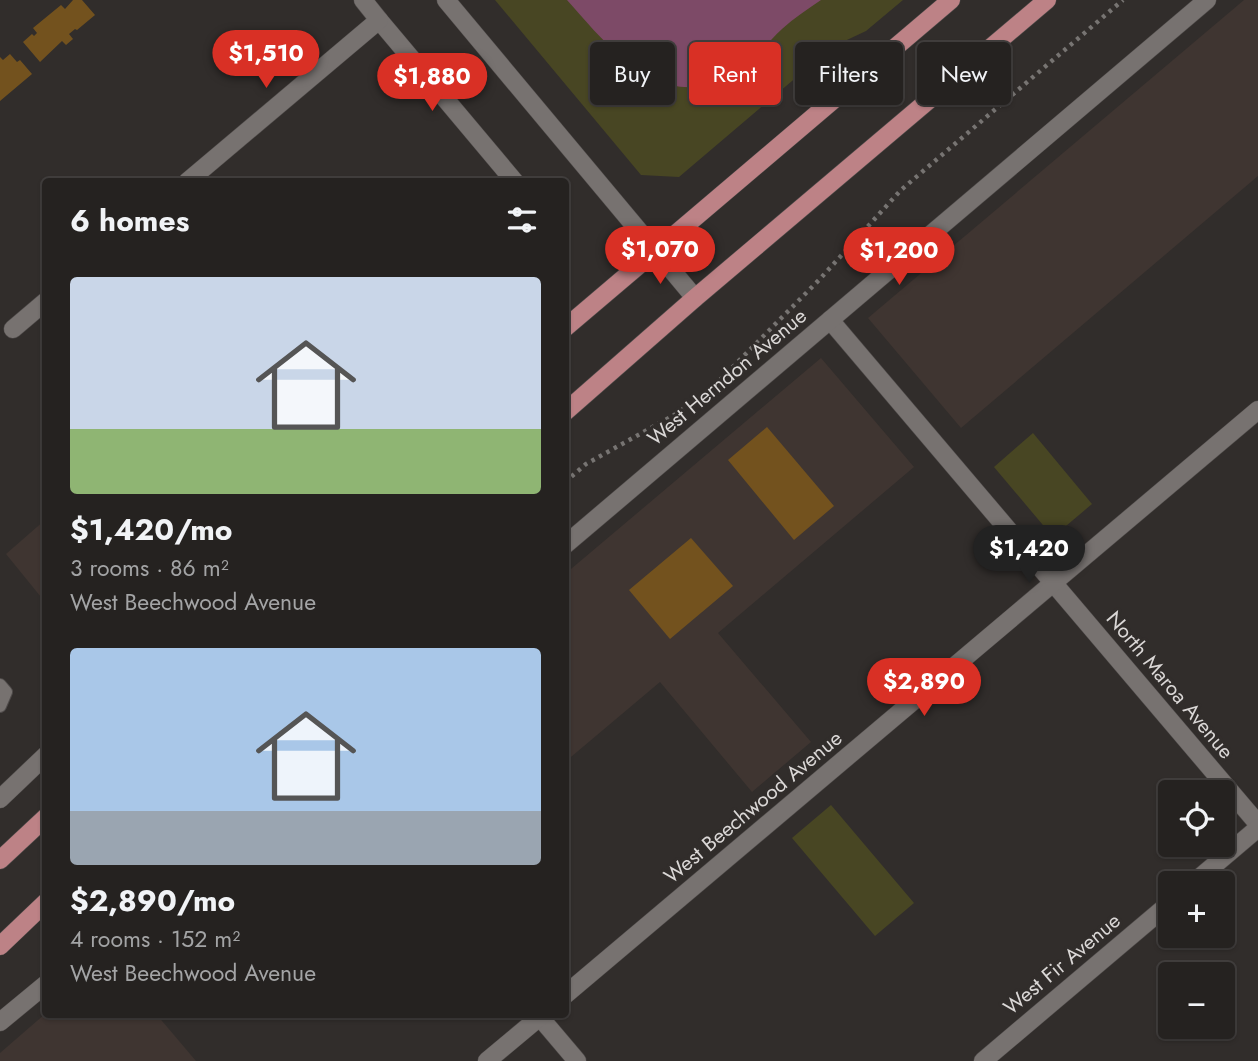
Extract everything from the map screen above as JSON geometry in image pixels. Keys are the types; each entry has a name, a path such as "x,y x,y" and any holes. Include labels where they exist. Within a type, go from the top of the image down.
{"main road":[{"path":"569,325 951,0"},
{"path":"569,408 1046,0"},
{"path":"0,860 42,821"},
{"path":"0,946 42,906"}],"street":[{"path":"363,0 512,178"},
{"path":"446,0 695,298"},
{"name":"West Herndon Avenue","path":"569,542 1207,0"},
{"path":"192,178 379,20"},
{"path":"13,329 42,304"},
{"name":"North Maroa Avenue","path":"830,320 1258,826"},
{"name":"West Beechwood Avenue","path":"569,992 1258,410"},
{"path":"0,799 42,759"},
{"path":"1207,871 1258,826"},
{"name":"West Fir Avenue","path":"983,1061 1158,913"},
{"path":"0,1023 42,987"},
{"path":"487,1061 538,1018"},
{"path":"542,1018 577,1061"}],"lane":[{"path":"0,706 3,689"}],"path":[{"path":"569,479 586,464 676,414 709,391 819,279 901,190 1123,0"}],"shaded area":[{"path":"495,0 903,0 866,31 843,42 795,42 795,78 781,90 781,42 689,42 689,105 764,105 679,177 641,175"},
{"path":"567,0 821,0 787,25 770,42 689,42 689,87 675,85 675,42 606,42"},
{"path":"1244,0 1258,0 1258,176 961,428 868,318"},
{"path":"821,358 914,467 718,633 811,742 752,792 660,682 569,759 569,571"},
{"path":"1033,433 1092,504 1053,537 994,467"},
{"path":"42,523 42,598 6,554"},
{"path":"831,805 914,903 875,936 792,838"},
{"path":"42,1017 160,1018 196,1061 0,1061 0,1053"}],"building":[{"path":"73,0 82,0 95,15 69,34 73,39 66,45 62,41 40,62 23,42 37,33 33,28 61,5 65,9"},
{"path":"10,54 17,62 20,60 32,74 0,101 0,57 3,60"},
{"path":"767,427 834,506 794,540 728,460"},
{"path":"691,538 733,586 670,639 629,590"}]}
